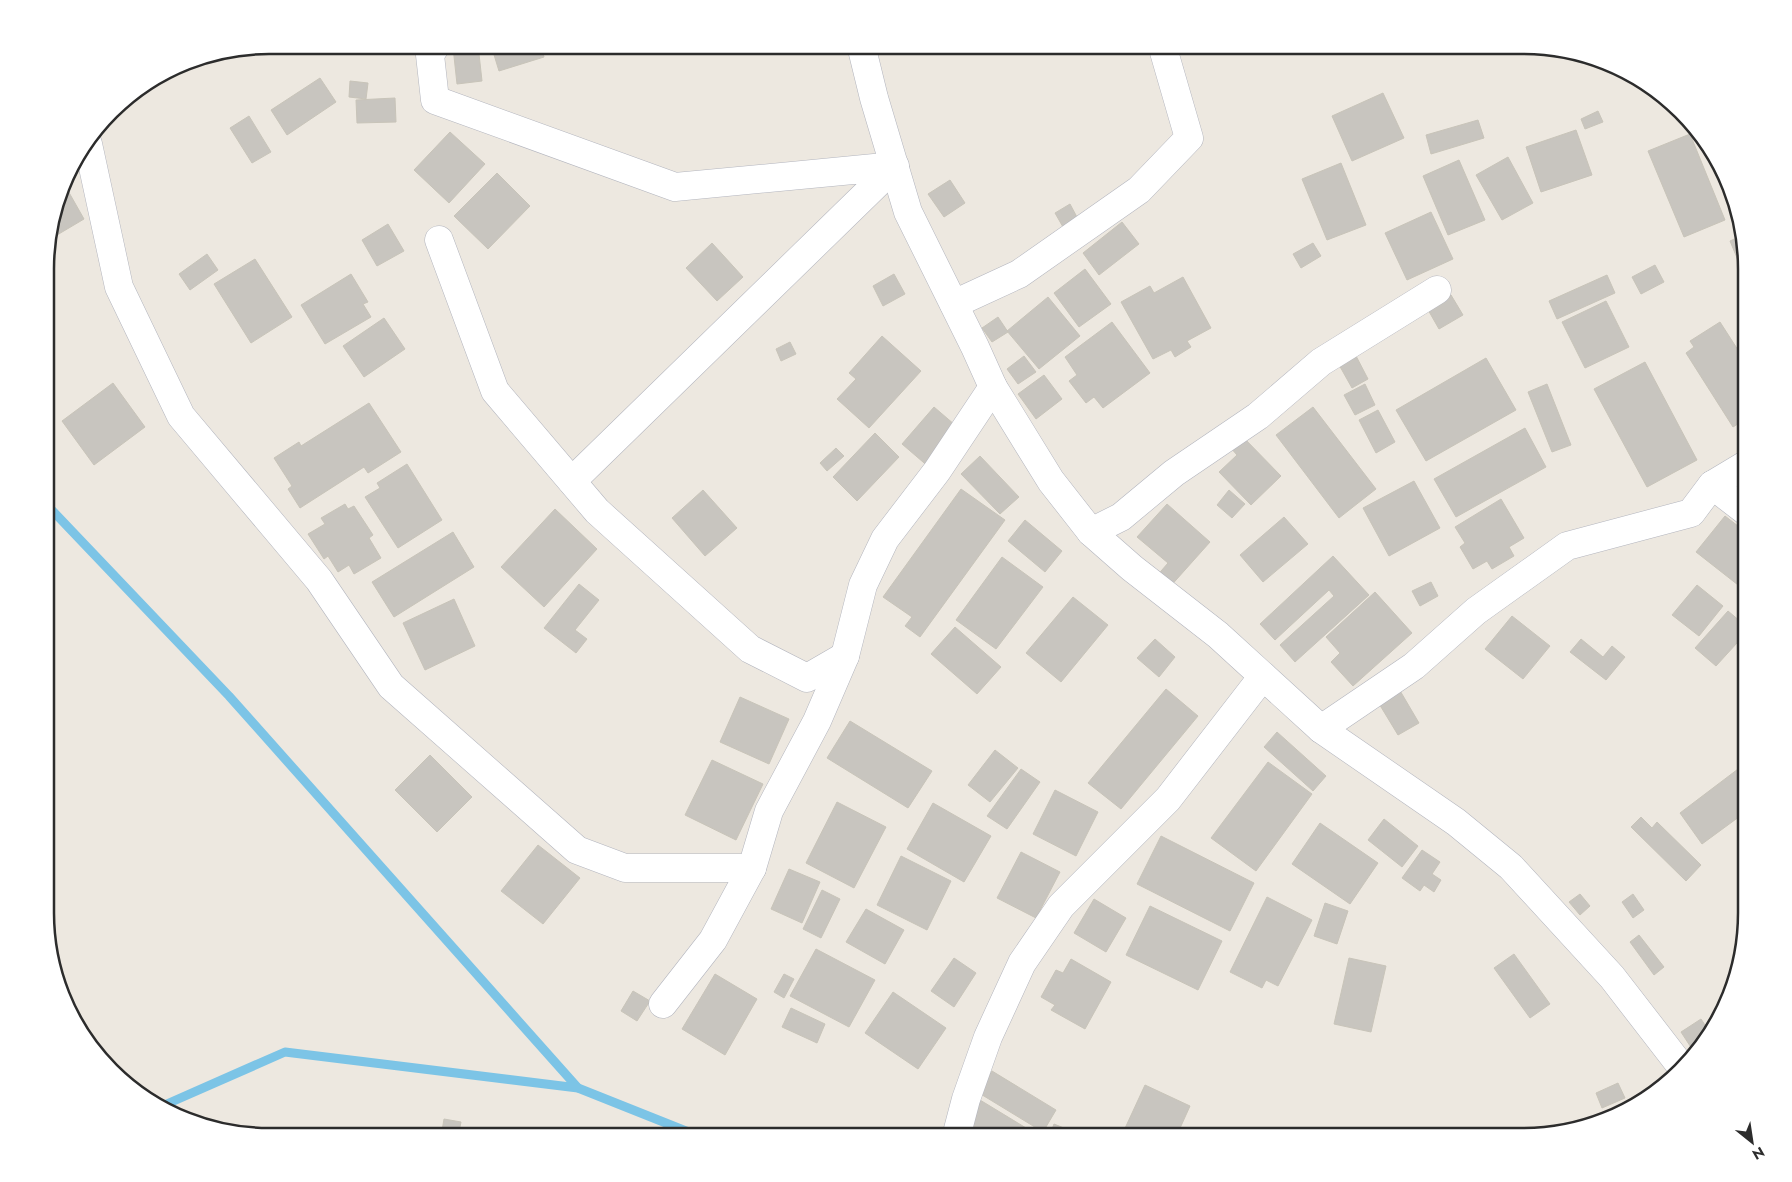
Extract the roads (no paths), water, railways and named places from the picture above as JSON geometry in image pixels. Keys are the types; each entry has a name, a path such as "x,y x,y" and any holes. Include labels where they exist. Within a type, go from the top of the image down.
{"street":[{"path":"431,54 435,100 675,187 894,166"},
{"path":"864,54 874,98 908,212 993,387 1051,481 1091,532 1132,568 1218,635 1321,730 1456,822 1511,867 1612,977 1678,1062"},
{"path":"954,304 1020,274 1139,190 1189,138 1165,54"},
{"path":"89,150 119,287 181,416 320,580 391,686 577,850 625,868 752,868"},
{"path":"572,481 894,166"},
{"path":"439,240 495,391 597,511 750,649 807,678 845,656"},
{"path":"1091,532 1121,516 1174,473 1258,416 1321,362 1437,290"},
{"path":"663,1004 713,940 752,868 769,811 817,720 845,656 863,585 885,540 937,471 993,387"},
{"path":"1321,730 1414,666 1476,611 1567,546 1691,513 1712,485 1738,469"},
{"path":"1712,485 1738,506"},
{"path":"958,1128 966,1099 988,1037 1022,963 1062,906 1168,799 1263,676"}],"waterway":[{"path":"54,512 229,696 578,1088"},
{"path":"169,1103 285,1052 578,1088 678,1128"}]}
